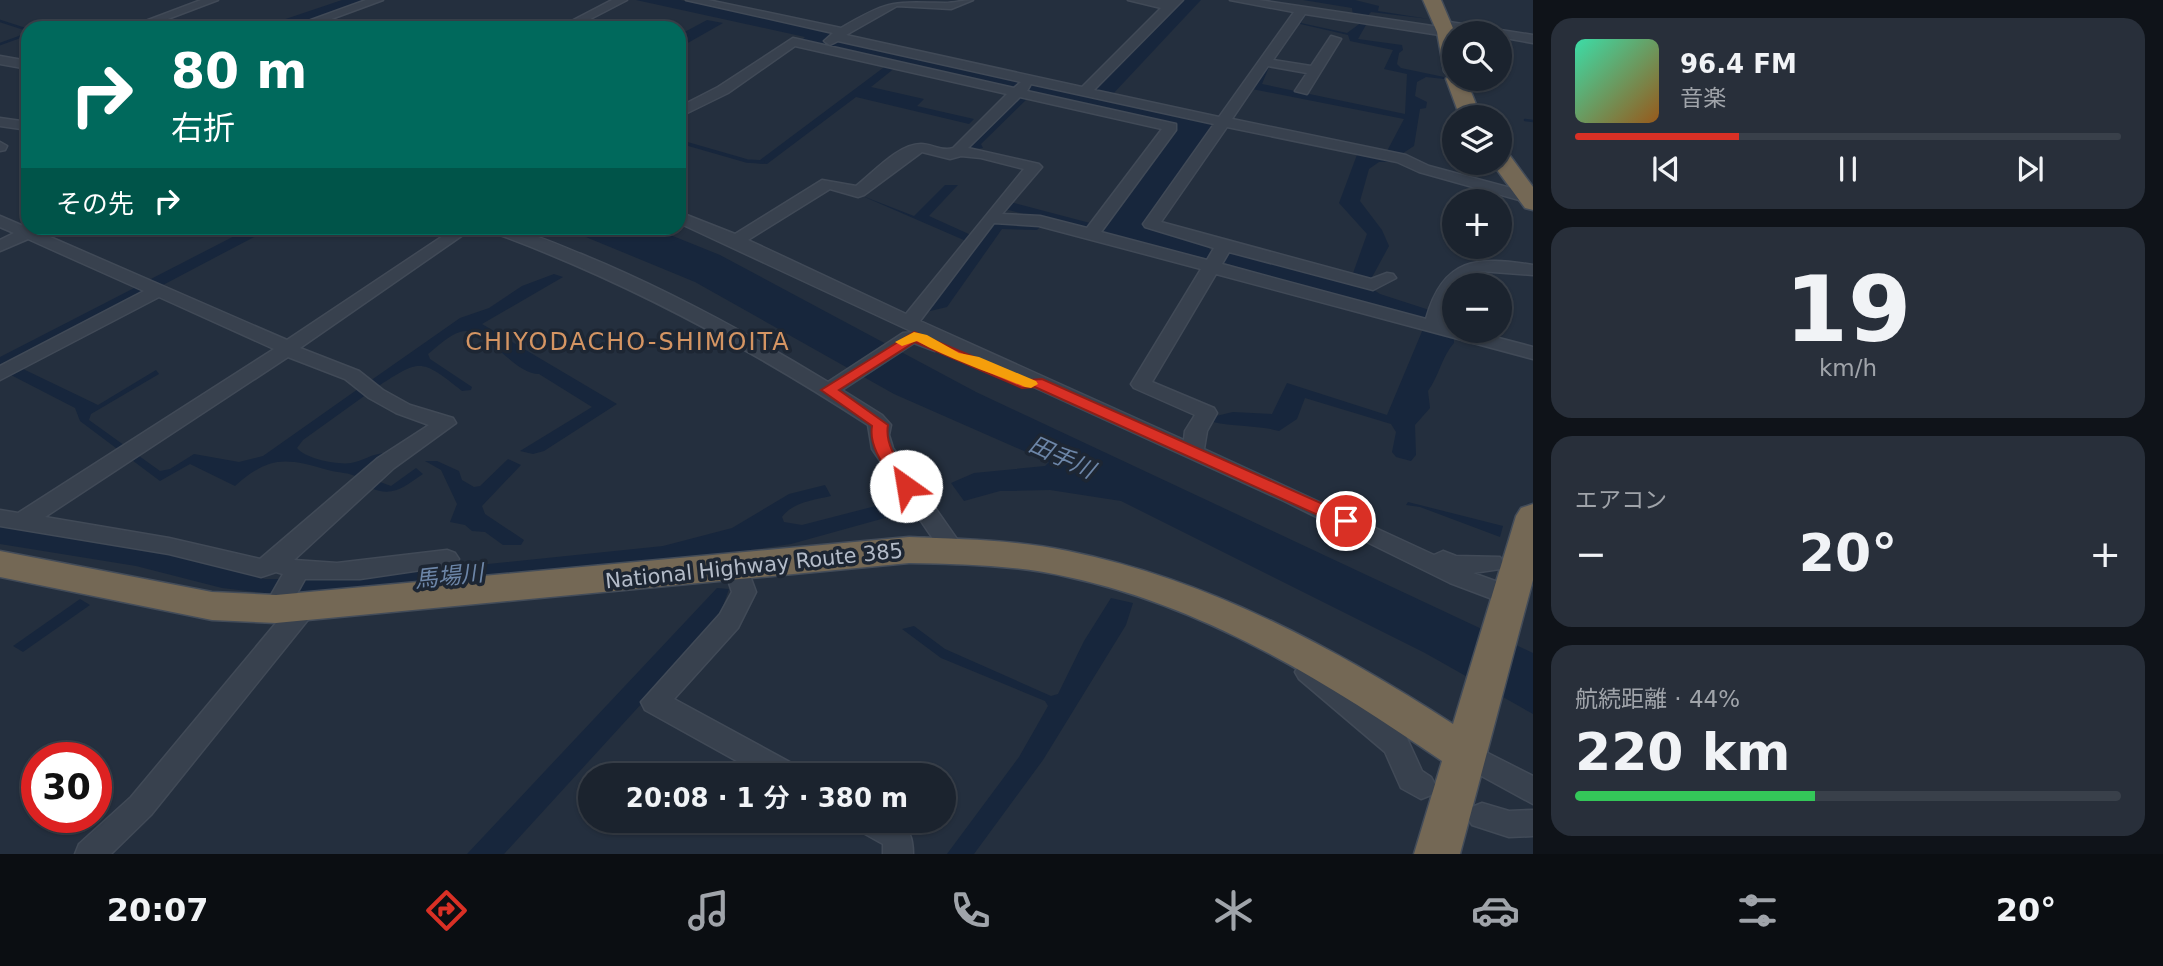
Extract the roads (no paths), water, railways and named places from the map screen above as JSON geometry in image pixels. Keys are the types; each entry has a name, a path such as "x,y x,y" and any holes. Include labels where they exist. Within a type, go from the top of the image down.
{"highway":[{"path":"1432,0 1442,24"},
{"path":"1512,174 1532,200"},
{"path":"1437,854 1470,742 1517,606 1533,516"},
{"name":"National Highway Route 385","path":"0,564 212,606 288,588 736,568 909,550 952,549 1055,559 1132,578 1210,606 1275,635 1382,698 1470,742"}],"street":[{"path":"153,21 212,0"},
{"path":"316,21 377,0"},
{"path":"578,21 621,0"},
{"path":"692,0 831,40 1024,85 1171,127 1091,234"},
{"path":"831,40 874,13 904,0 955,8 967,0"},
{"path":"1134,0 1174,3"},
{"path":"1236,0 1442,29"},
{"path":"1086,91 1174,3"},
{"path":"1301,11 1151,224 1217,256 1533,353"},
{"path":"1512,37 1533,39"},
{"path":"1302,91 1335,39"},
{"path":"686,109 723,90 793,42 831,40 1024,85 1086,91 1223,123 1401,158 1424,169 1532,200"},
{"path":"0,60 21,64"},
{"path":"1265,62 1315,71"},
{"path":"960,151 962,145 1024,85"},
{"path":"0,122 21,125"},
{"path":"736,241 828,183 858,192 912,150 922,148 950,155 960,151 1034,167 990,218 910,329 832,388"},
{"path":"990,218 1040,221 1091,234 1373,285 1387,278"},
{"path":"0,221 21,227"},
{"path":"686,221 736,241 910,329 1346,521 1517,606"},
{"path":"0,246 23,235"},
{"path":"44,235 159,290 352,375 376,394 404,409 446,423 386,463 288,588 141,806 90,854"},
{"path":"24,520 288,348 455,235"},
{"path":"518,235 551,247 733,332 832,388 880,425 878,435 883,449 952,549"},
{"path":"1193,454 1196,431 1208,413 1141,384 1217,256"},
{"path":"1435,321 1440,297 1462,270 1480,263 1533,270"},
{"path":"0,374 159,290"},
{"path":"0,518 169,546 261,568 288,588"},
{"path":"1346,521 1378,530 1453,565 1492,563"},
{"path":"288,588 331,572 447,559"},
{"path":"736,568 744,592 729,621 655,702 765,763"},
{"path":"1275,635 1287,658 1314,676 1396,744 1411,779 1421,786"},
{"path":"1470,742 1533,791"},
{"path":"1482,816 1509,824 1533,823"},
{"path":"891,833 898,837 898,854"}],"water":[{"path":"342,0 370,0 308,21 280,21"},
{"path":"636,0 680,0 833,33 838,40 1209,122 1212,124 1206,134 1208,136 1144,228 1208,246 1210,250 1226,254 1233,252 1374,290 1442,314 1442,326 1221,262 1098,232 1176,124 801,41 805,37"},
{"path":"1183,0 1201,0 1112,95 1094,91"},
{"path":"1303,0 1355,0 1379,6 1378,11 1429,19 1371,12 1364,20 1353,17 1352,8"},
{"path":"1303,13 1307,13 1301,23 1347,33 1362,22 1367,23 1358,39 1402,45 1403,50 1399,53 1397,64 1401,68 1442,77 1442,79 1426,77 1417,82 1415,96 1427,102 1426,108 1420,109 1414,146 1400,155 1386,153 1404,119 1252,89 1266,65 1307,74 1269,67 1262,84 1405,114 1407,74 1384,69 1393,50 1350,41 1348,35 1296,23"},
{"path":"707,20 723,23 686,44 686,31"},
{"path":"887,65 896,67 871,87 924,99 917,106 974,119 969,124 856,97 767,164 756,163"},
{"path":"1019,95 1029,97 981,144 983,148 968,150 968,145"},
{"path":"1358,152 1399,162 1379,162 1369,169 1360,201 1382,230 1389,246 1370,281 1352,276 1367,234 1339,203"},
{"path":"945,185 958,185 929,216 971,235 966,241 860,195 914,216"},
{"path":"1010,202 1090,223 1085,230 1005,209"},
{"path":"994,223 1042,225 1037,230 1002,229 947,307 926,312"},
{"path":"236,235 258,235 163,285 147,281"},
{"name":"田手川","path":"581,235 670,235 720,255 976,392 1533,653 1533,714 1425,653 1121,501 1050,490 1000,491 964,501 951,483 974,473 1045,466 1049,462 894,394 695,282"},
{"path":"554,274 563,277 482,324 617,404 544,451 533,454 520,451 592,407 539,374 519,366 479,335 469,331 460,332 447,338 428,354 430,359 472,387 471,390 462,391 437,373 420,366 403,371 377,387 370,381 460,318 489,308 522,286"},
{"path":"140,285 150,292 0,370 0,357"},
{"path":"1423,329 1442,334 1442,343 1454,343 1428,391 1430,408 1415,425 1416,455 1411,461 1396,457 1392,452 1396,432 1391,424 1305,398 1297,419 1279,431 1213,422 1216,416 1233,412 1272,414 1287,383 1387,415"},
{"path":"21,368 98,405 156,370 159,374 91,414 89,420 160,471 170,469 194,454 239,462 263,456 358,389 367,394 303,440 297,448 314,458 338,463 351,463 384,453 385,457 360,478 301,463 279,462 258,469 235,486 190,464 160,481 80,421 75,408 9,374"},
{"path":"508,459 521,465 482,506 485,514 524,540 521,545 503,545 485,532 472,531 465,525 450,522 457,504 441,470 425,461 437,461 459,471 462,480 474,487 480,486"},
{"path":"416,468 423,474 398,489 386,492 371,488 380,482 391,486"},
{"name":"馬場川","path":"825,485 831,496 804,502 792,508 782,517 784,522 802,525 895,501 903,513 791,544 723,554 343,593 273,594 222,588 136,566 0,544 0,525 160,551 265,579 341,579 663,546 732,528 789,494"},
{"path":"1408,502 1503,526 1500,537 1420,507 1406,505"},
{"path":"717,588 729,589 718,620 587,763 578,763 578,773 504,854 467,854"},
{"path":"1111,598 1133,603 1126,625 1043,760 974,854 947,854 1019,757 1048,706 1045,701 941,658 902,629 914,626 945,649 1051,696 1058,694 1084,641"},
{"path":"80,599 90,605 23,652 13,646"}],"waterway":[{"path":"0,21 21,28"},
{"path":"0,44 21,36"},
{"path":"1525,120 1533,121"},
{"path":"686,143 747,161 763,162"}],"district":[{"name":"CHIYODACHO-SHIMOITA","path":"628,342"}]}
